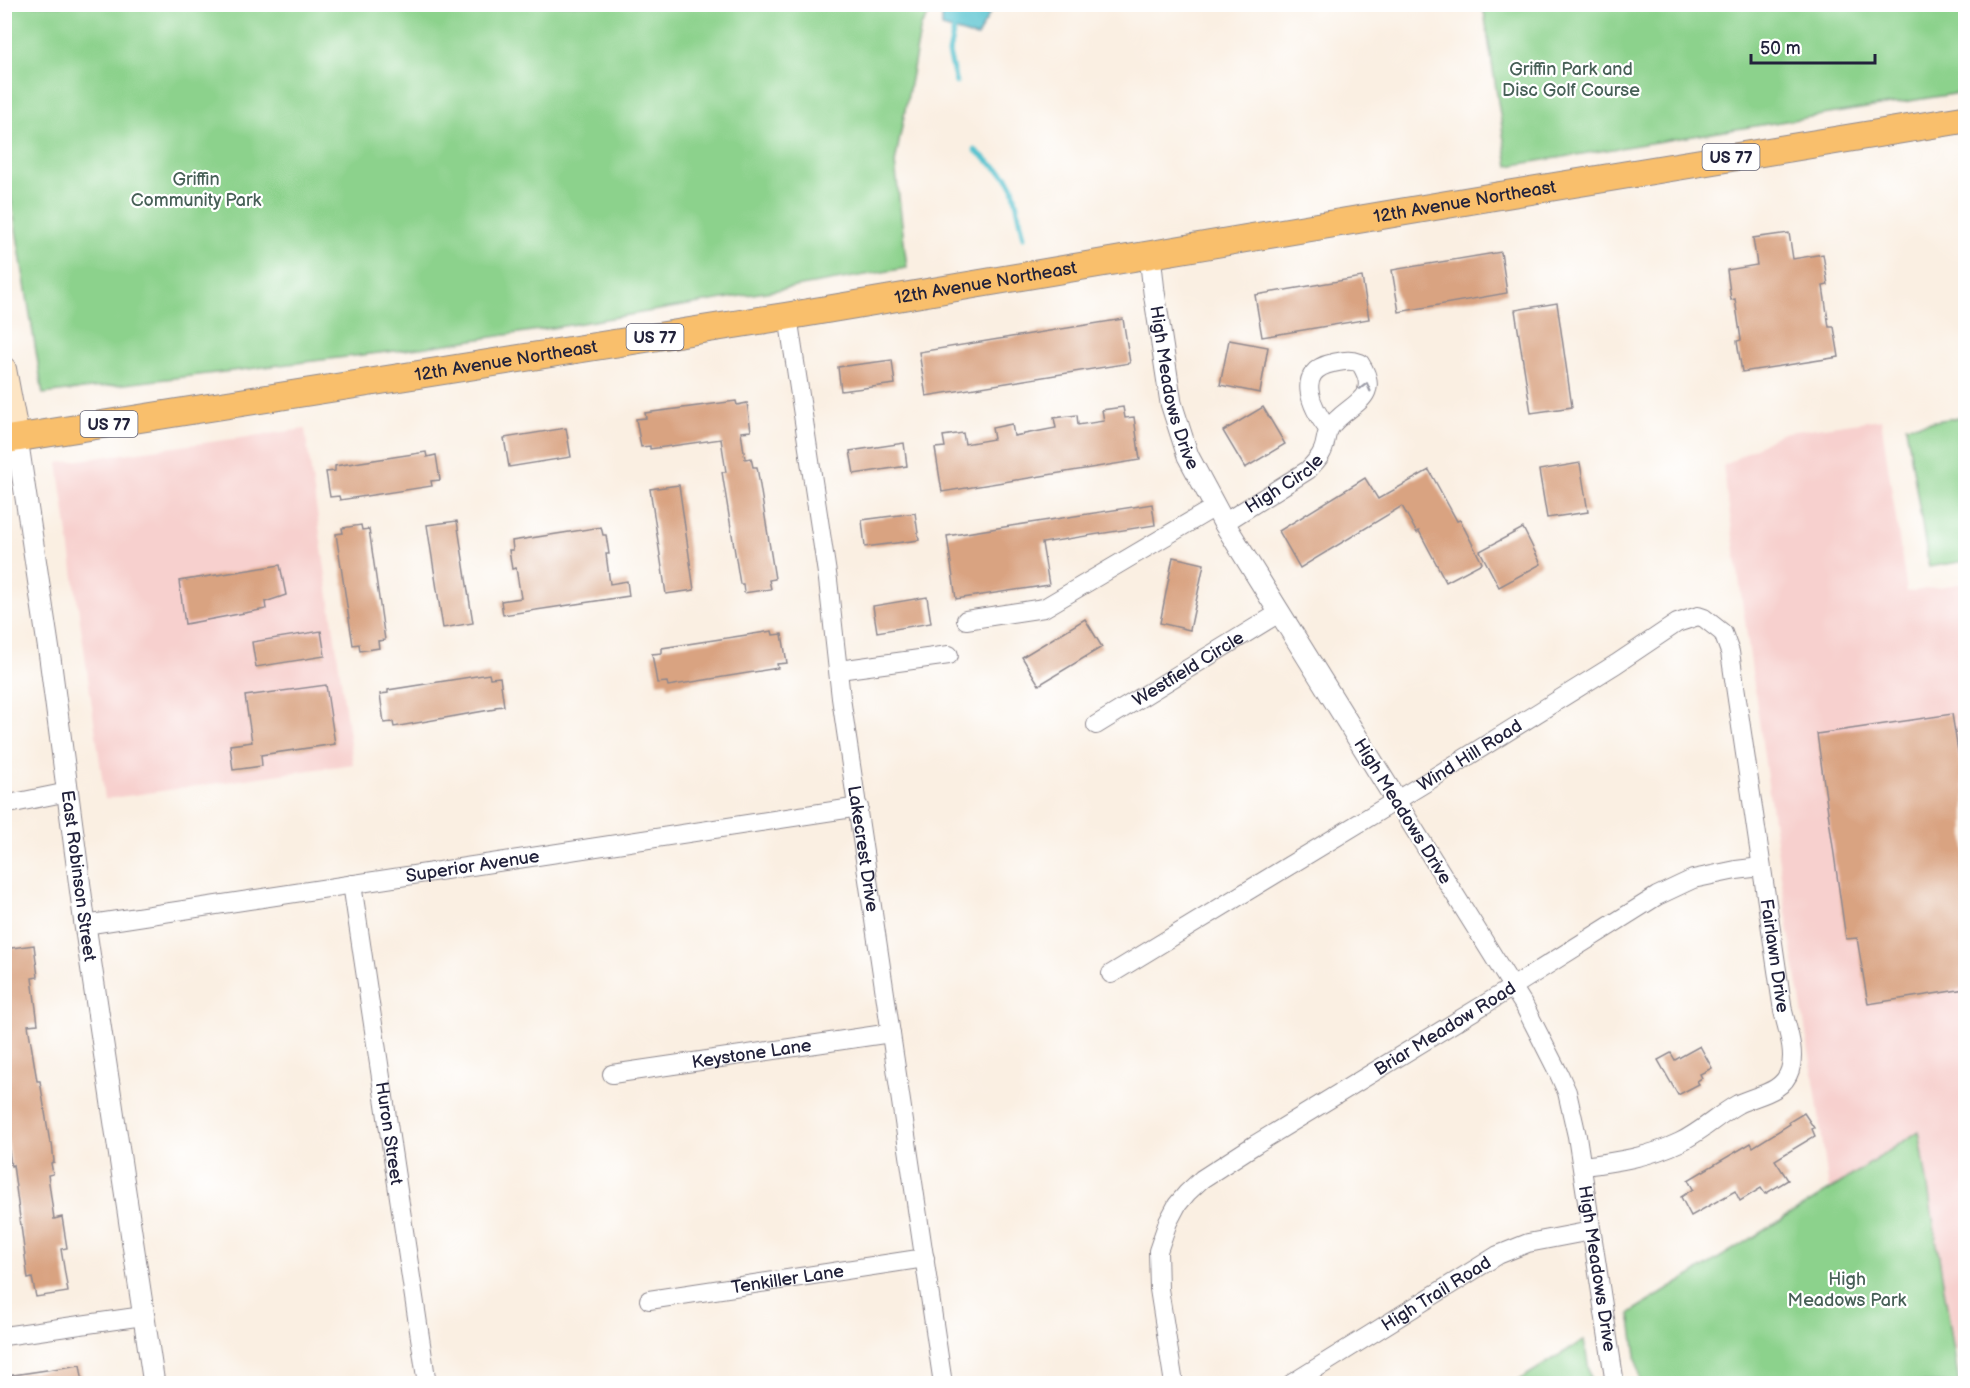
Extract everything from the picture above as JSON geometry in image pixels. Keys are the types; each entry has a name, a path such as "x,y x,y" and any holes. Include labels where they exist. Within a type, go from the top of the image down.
{"main road":[{"name":"12th Avenue Northeast","path":"11,439 788,316 1965,118"},
{"name":"East Robinson Street","path":"4,369 11,439"}],"street":[{"name":"High Meadows Drive","path":"1150,255 1171,403 1188,456 1219,515 1512,986 1567,1092 1578,1136 1615,1383"},
{"name":"Lakecrest Drive","path":"788,316 828,580 841,698 944,1383"},
{"name":"High Circle","path":"966,620 1044,608 1308,470 1322,451 1329,430"},
{"name":"East Robinson Street","path":"11,439 50,658 85,925 154,1383"},
{"name":"Westfield Circle","path":"1096,725 1280,613"},
{"name":"Wind Hill Road","path":"1111,974 1616,664 1671,627 1689,618 1698,616 1704,618"},
{"name":"Fairlawn Drive","path":"1582,1166 1642,1156 1682,1141 1739,1104 1771,1092 1786,1078 1790,1070 1792,1059 1730,652 1723,633 1704,618"},
{"path":"839,670 949,655"},
{"path":"4,805 68,792"},
{"name":"Superior Avenue","path":"85,925 859,807"},
{"name":"Briar Meadow Road","path":"1174,1383 1157,1268 1160,1241 1177,1205 1187,1192 1202,1179 1657,896 1677,885 1709,875 1761,867"},
{"name":"Huron Street","path":"352,884 427,1383"},
{"name":"Keystone Lane","path":"612,1074 891,1033"},
{"name":"High Trail Road","path":"1291,1383 1498,1255 1528,1243 1591,1231"},
{"name":"Tenkiller Lane","path":"649,1300 926,1258"},
{"path":"4,1336 143,1316"}],"shaded area":[{"path":"1881,419 1907,592 1965,583 1965,1349 1954,1351 1919,1132 1829,1190 1815,1087 1788,926 1723,466 1781,433"},
{"path":"305,429 353,764 105,799 58,463"}],"green space":[{"name":"Griffin Community Park","path":"4,5 936,5 921,26 895,163 907,268 420,348 43,394 5,162"},
{"name":"Griffin Park and Disc Golf Course","path":"1483,5 1965,5 1965,92 1508,166"},
{"path":"1965,416 1965,561 1929,567 1906,426"},
{"name":"High Meadows Park","path":"1919,1131 1959,1383 1640,1383 1630,1313 1839,1184"},
{"path":"1584,1340 1591,1383 1514,1383"}],"water":[{"path":"942,4 992,5 977,37 942,27"}],"building":[{"path":"1789,233 1793,259 1823,254 1828,285 1823,286 1829,327 1834,327 1839,357 1742,372 1737,341 1741,340 1735,299 1731,300 1727,270 1757,265 1753,238"},
{"path":"1501,252 1507,293 1399,312 1392,270"},
{"path":"1362,277 1369,319 1262,337 1255,295"},
{"path":"1557,303 1572,407 1531,413 1515,310"},
{"path":"1123,319 1130,363 926,396 919,352"},
{"path":"1229,340 1268,347 1260,393 1220,385"},
{"path":"892,360 895,384 841,391 838,367"},
{"path":"736,401 737,405 747,403 751,431 741,432 745,459 751,458 753,467 757,467 775,579 769,580 771,589 744,593 743,584 740,584 722,472 726,472 721,439 650,449 650,446 641,447 636,419 646,418 645,413"},
{"path":"1123,407 1125,418 1134,417 1140,460 942,492 935,448 945,447 943,436 963,433 965,444 994,439 992,428 1012,424 1014,436 1056,428 1054,418 1077,415 1078,425 1104,421 1102,410"},
{"path":"1263,407 1285,444 1245,468 1223,431"},
{"path":"566,428 571,457 509,467 504,438"},
{"path":"904,443 907,466 854,474 850,451"},
{"path":"426,452 427,457 436,455 440,480 431,481 432,486 340,500 339,496 330,497 326,472 335,471 335,466"},
{"path":"1580,463 1588,512 1547,518 1539,470"},
{"path":"1429,470 1457,521 1460,520 1482,563 1446,582 1419,531 1417,533 1402,506 1300,568 1279,531 1365,478 1378,499"},
{"path":"679,485 694,590 666,594 650,489"},
{"path":"1152,504 1155,525 1042,543 1049,585 956,599 947,536"},
{"path":"915,513 919,540 865,547 862,520"},
{"path":"457,521 473,623 443,628 427,525"},
{"path":"361,525 362,530 369,529 385,640 378,641 379,648 360,651 359,644 353,645 336,534 343,533 342,528"},
{"path":"601,527 603,535 606,535 609,554 606,554 610,584 627,581 629,596 503,615 501,601 521,598 516,568 512,569 509,550 513,550 512,541"},
{"path":"1523,528 1541,564 1499,587 1480,551"},
{"path":"1173,557 1204,564 1190,630 1160,623"},
{"path":"280,565 286,595 265,602 266,609 185,624 179,581"},
{"path":"927,597 931,623 877,632 873,606"},
{"path":"1085,619 1102,647 1039,685 1022,657"},
{"path":"321,631 325,656 256,667 252,642"},
{"path":"772,631 773,635 782,634 787,663 777,664 778,668 668,686 667,682 657,683 652,654 662,653 662,648"},
{"path":"489,674 490,678 500,677 504,706 394,727 393,722 384,723 380,694 388,693 388,690"},
{"path":"326,685 335,744 261,755 262,766 233,770 230,745 252,742 245,696"},
{"path":"1952,714 1965,794 1965,989 1868,1004 1857,938 1846,939 1817,734"},
{"path":"34,945 38,977 32,978 38,1024 28,1025 37,1081 40,1081 50,1143 52,1143 53,1174 48,1175 54,1219 62,1217 67,1248 61,1249 68,1292 36,1297 32,1278 28,1279 13,1165 11,1166 6,1128 4,1128 4,949"},
{"path":"1700,1046 1712,1068 1700,1074 1702,1078 1697,1081 1699,1084 1678,1095 1658,1060 1671,1053 1675,1060"},
{"path":"1804,1113 1814,1128 1812,1129 1815,1136 1775,1160 1788,1180 1765,1194 1761,1188 1740,1201 1735,1191 1691,1216 1681,1197 1693,1189 1688,1180 1751,1143 1753,1147"},
{"path":"80,1365 83,1383 8,1383 7,1376"}],"waterway":[{"path":"955,23 949,53 956,83"},
{"path":"975,150 1007,177 1013,188 1024,237"}]}
